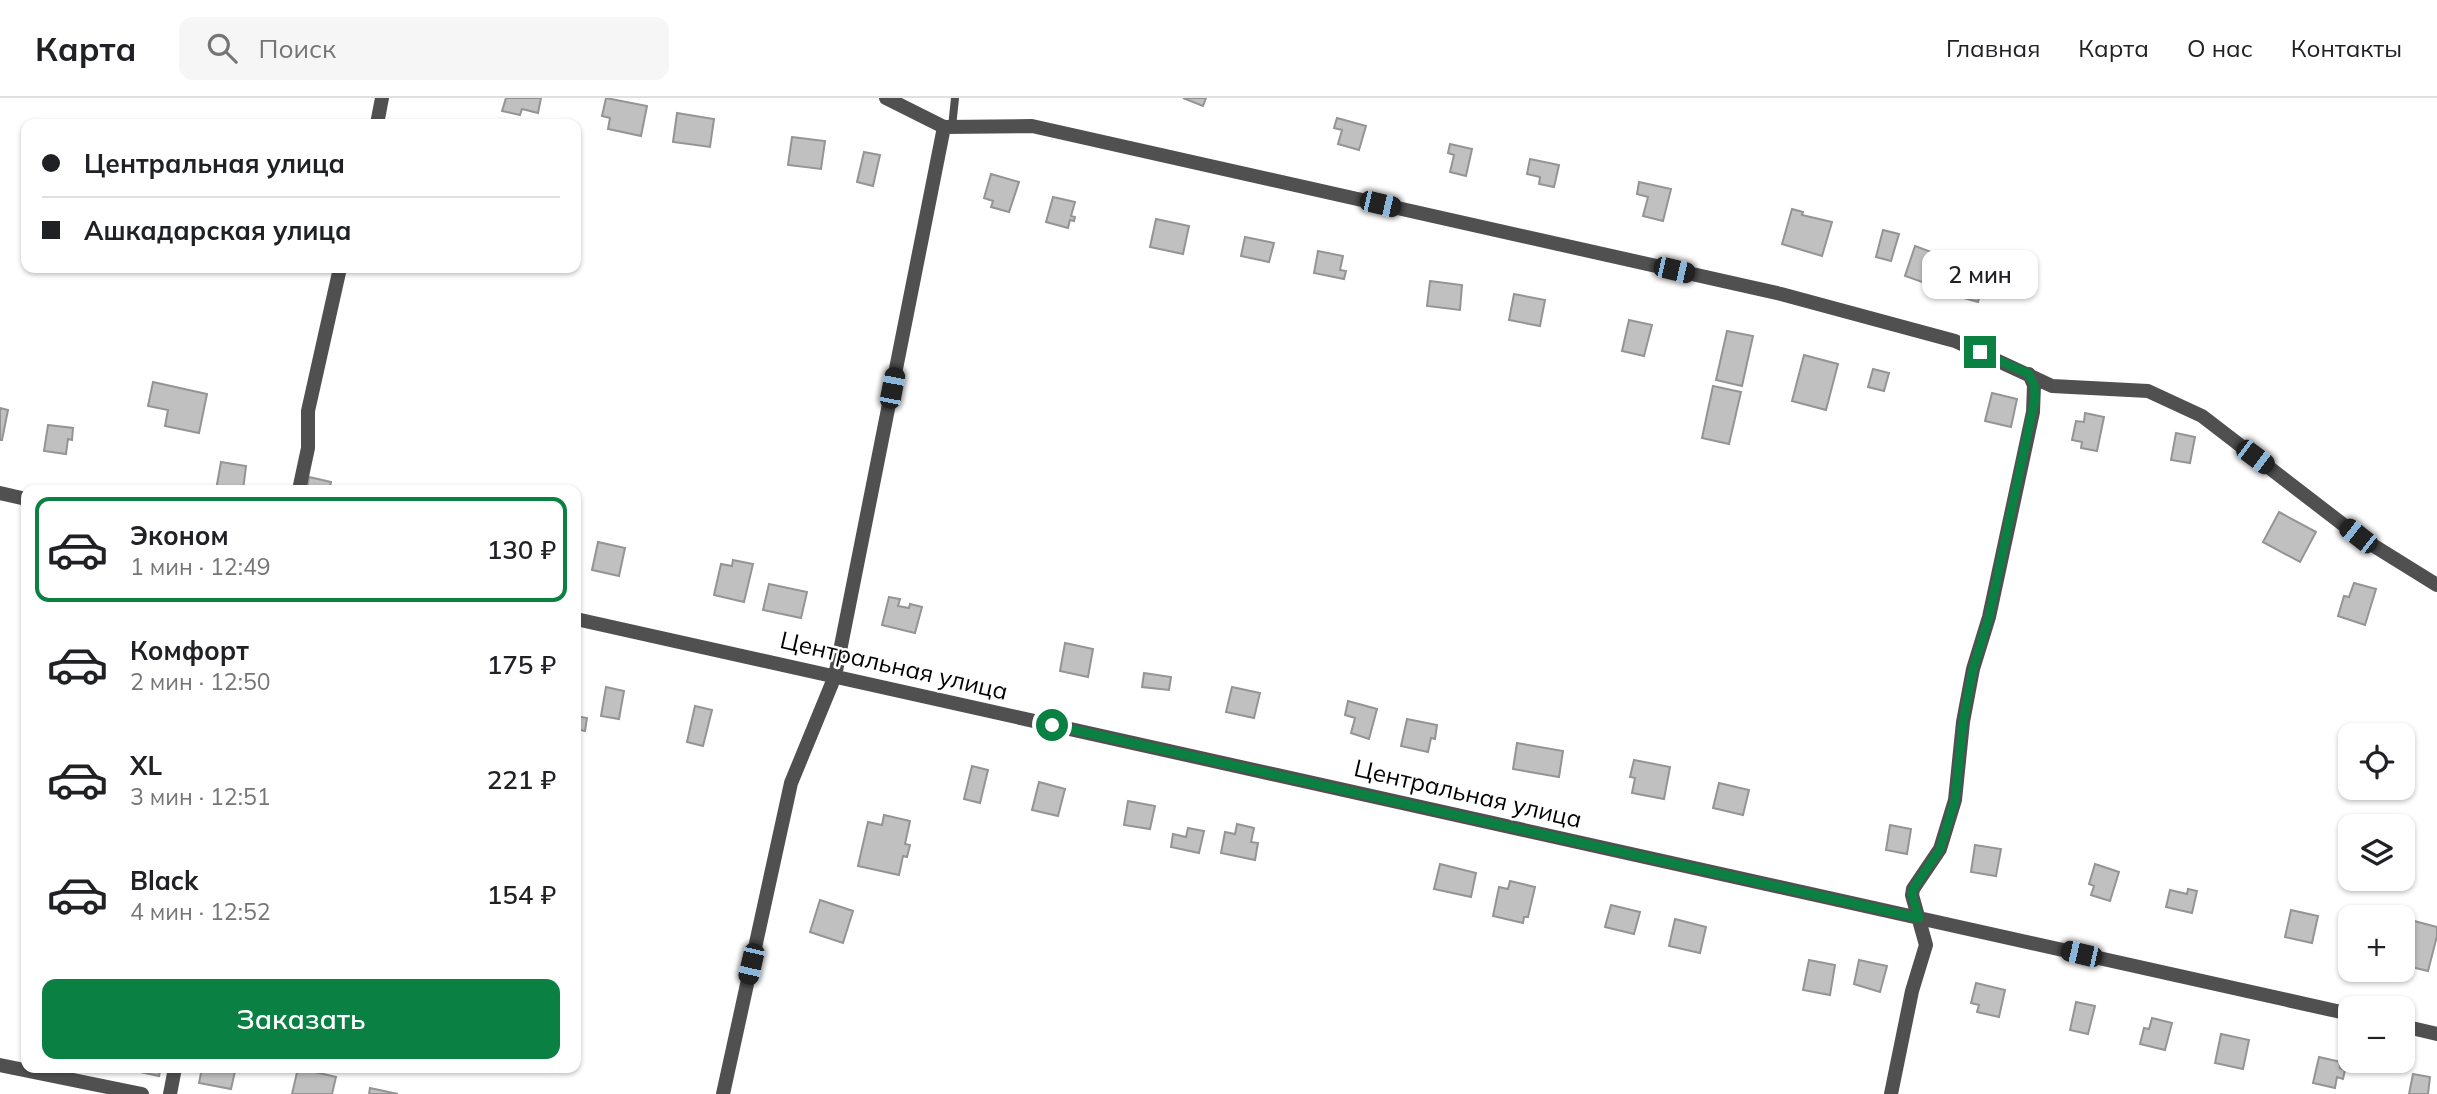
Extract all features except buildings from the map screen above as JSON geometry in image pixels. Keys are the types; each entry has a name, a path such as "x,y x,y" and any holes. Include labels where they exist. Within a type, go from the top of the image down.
{"street":[{"path":"378,119 382,98"},
{"path":"886,98 948,127 1032,126 1781,294 1955,341 2052,386 2148,391 2202,416 2358,536 2437,585"},
{"path":"723,1094 791,782 835,676 948,127"},
{"path":"300,485 308,448 309,411 339,273"},
{"path":"1891,1094 1912,991 1926,945 1912,895 1913,889 1940,849 1955,800 1965,708 1973,669 1989,617 2033,412 2034,385 2029,374"},
{"path":"0,493 21,498"},
{"name":"Центральная улица","path":"581,621 2338,1011"},
{"path":"2415,1029 2437,1034"},
{"path":"0,1065 21,1069"},
{"path":"39,1073 142,1094"},
{"path":"170,1094 174,1073"}],"lane":[{"path":"948,127 956,98"}],"route":[{"path":"1052,725 1919,918 1912,895 1913,889 1940,849 1955,800 1958,755 1973,669 1989,617 2035,398 2034,385 2029,374 1980,352"}]}
